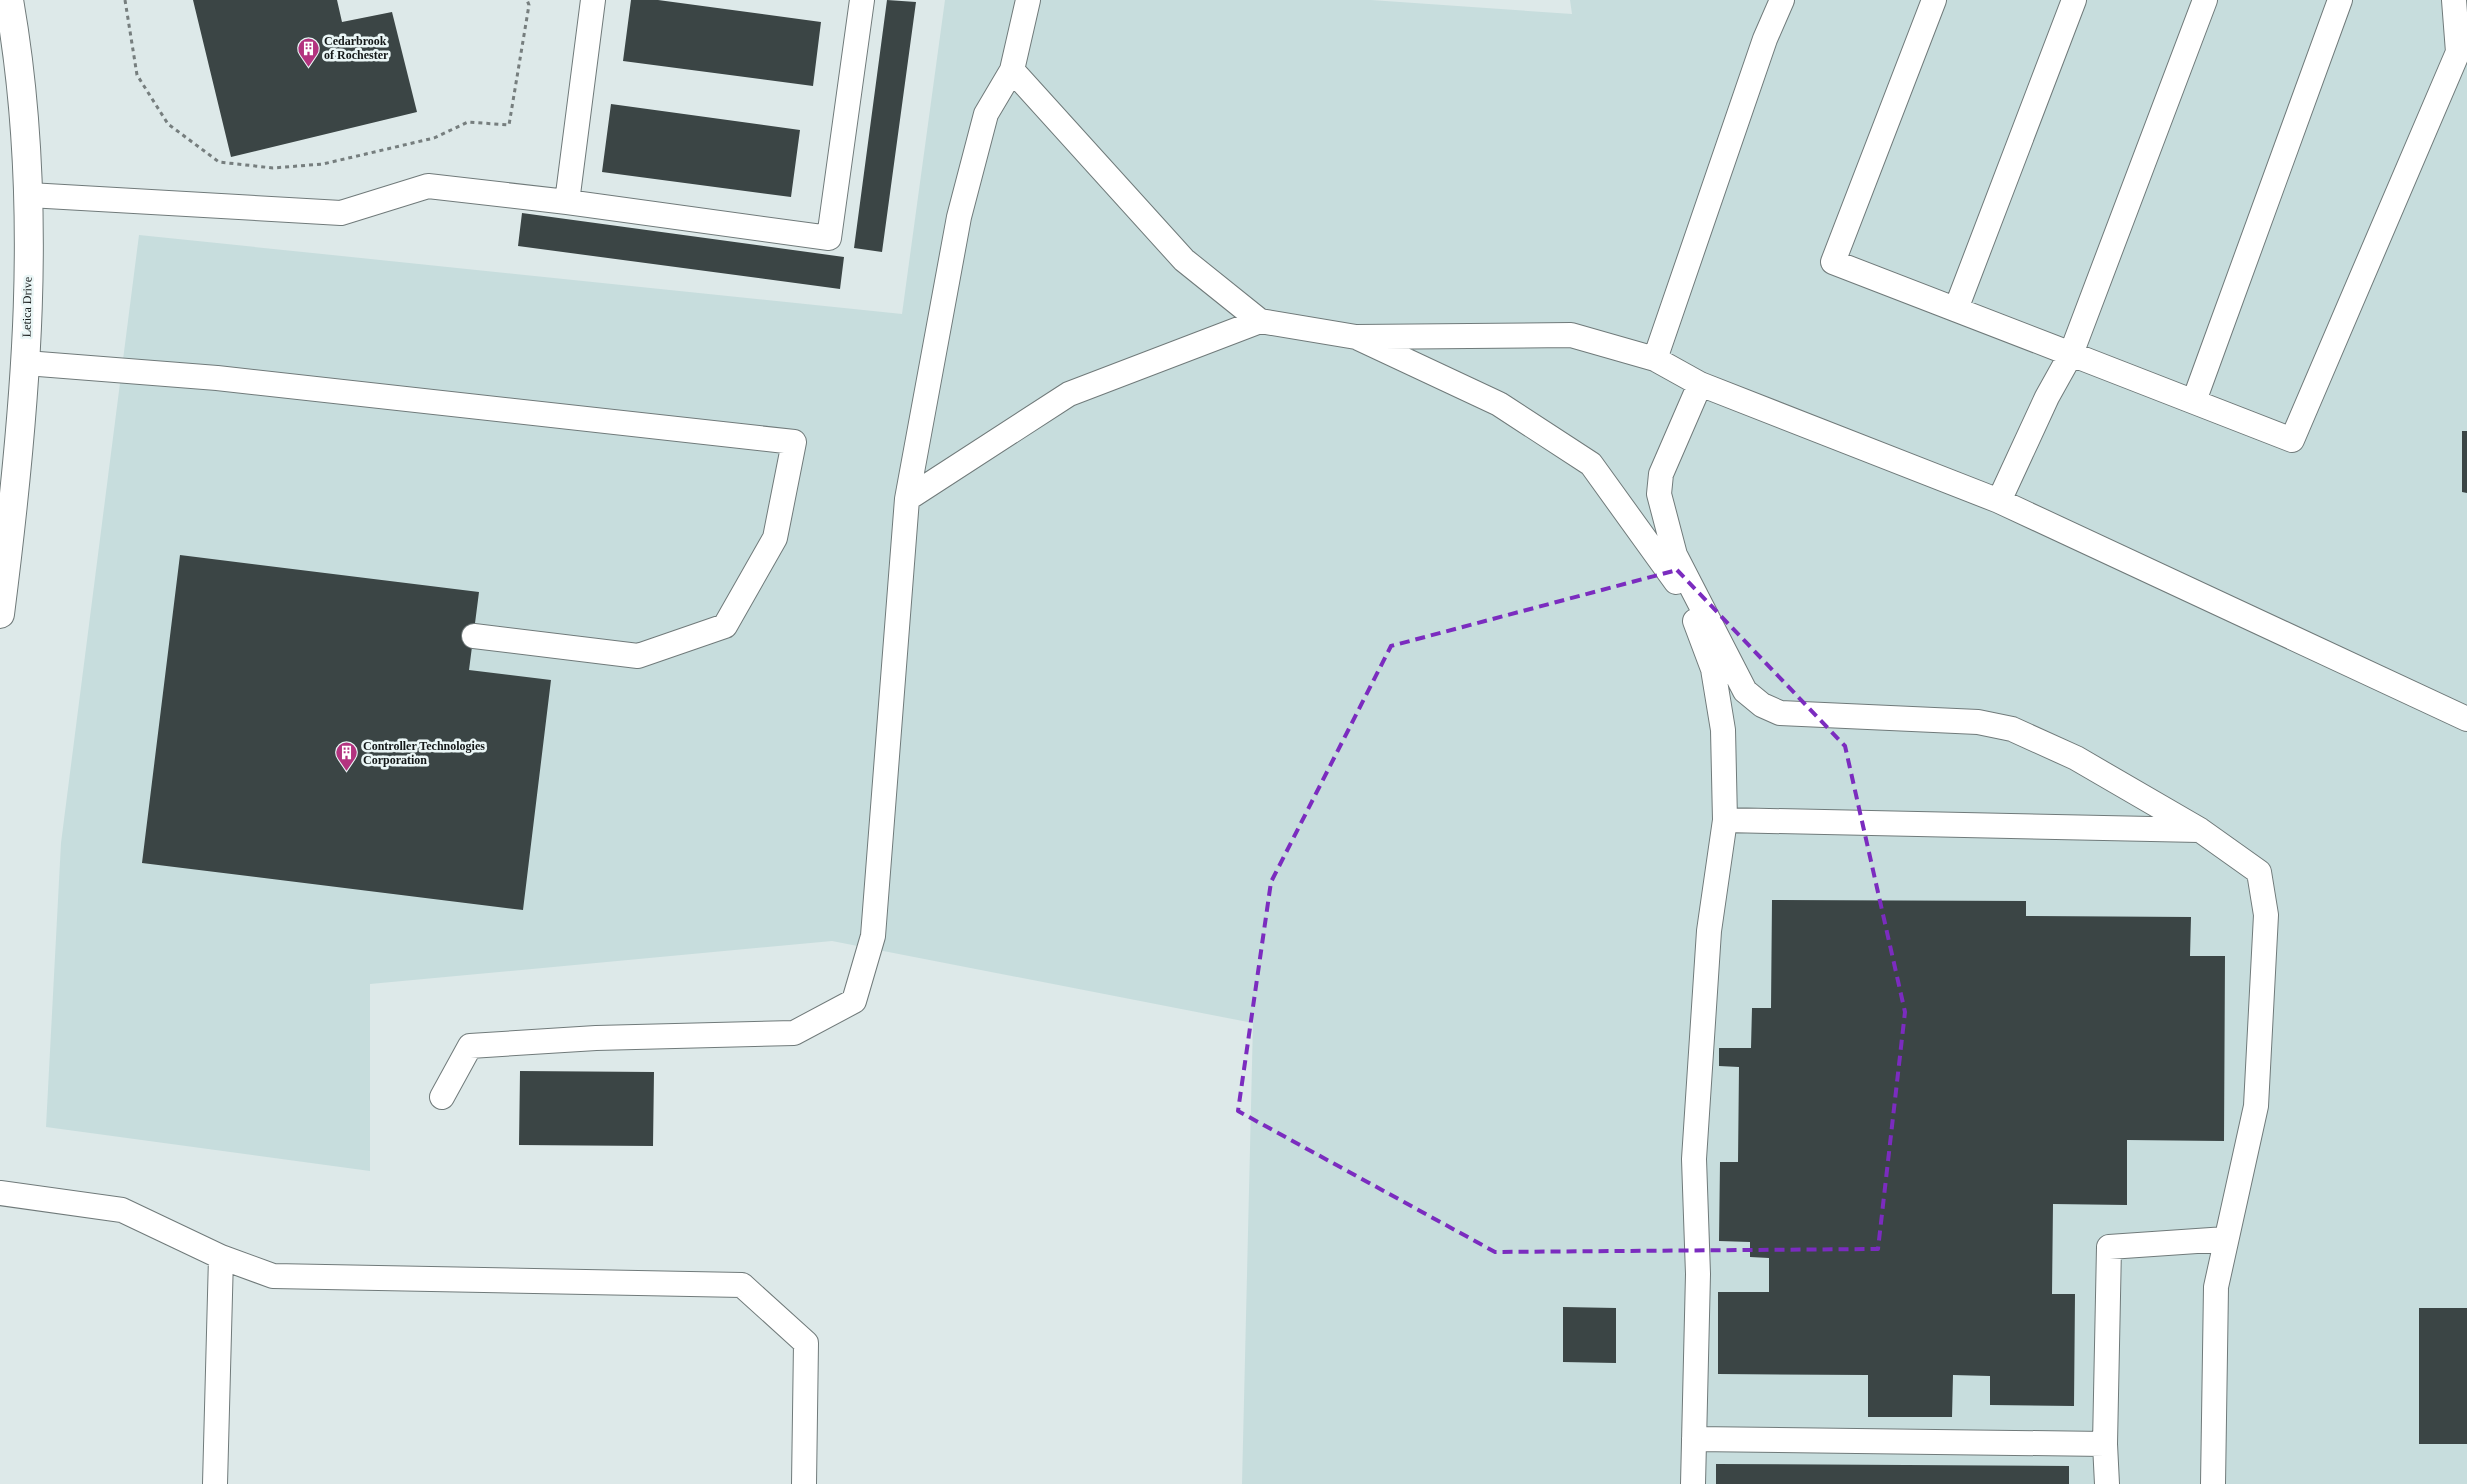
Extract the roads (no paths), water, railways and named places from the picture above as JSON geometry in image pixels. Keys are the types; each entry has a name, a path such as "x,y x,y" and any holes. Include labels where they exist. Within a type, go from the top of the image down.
{"street":[{"name":"Letica Drive","path":"0,614 16,487 26,363 29,195 27,149 9,0"}],"lane":[{"path":"567,202 593,0"},
{"path":"29,195 341,213 428,186 567,202 829,238 862,0"},
{"path":"442,1096 470,1046 596,1038 794,1033 854,1001 872,936 907,499 959,217 986,114 1012,70 1028,0"},
{"path":"1655,359 1765,39 1782,0"},
{"path":"1934,0 1833,262 2292,440 2458,52 2454,0"},
{"path":"1956,309 2074,0"},
{"path":"1999,501 2048,397 2071,354 2206,0"},
{"path":"2194,401 2340,0"},
{"path":"1012,70 1184,260 1260,321 1356,337 1571,335 1655,359 1700,384 1999,501 2467,719"},
{"path":"907,499 1069,394 1260,321"},
{"path":"1356,337 1499,404 1591,464 1647,539 1686,596 1713,670 1723,730 1725,820 1709,931 1694,1159 1698,1274 1692,1484"},
{"path":"26,363 217,378 794,442 775,538 724,626 638,656 474,636"},
{"path":"1700,384 1661,474 1659,494 1675,555 1744,690 1762,705 1780,712 1978,722 2012,729 2076,758 2200,830 2259,872 2266,915 2256,1106 2216,1287 2213,1484"},
{"path":"1725,820 2200,830"},
{"path":"0,1193 122,1210 220,1257 273,1276 742,1285 806,1343 804,1484"},
{"path":"2107,1484 2105,1444 2109,1247 2226,1239"},
{"path":"215,1484 220,1257"},
{"path":"1694,1439 2105,1444"}],"place":[{"name":"Cedarbrook of Rochester","path":"308,67"},
{"name":"Controller Technologies Corporation","path":"347,772"}]}
